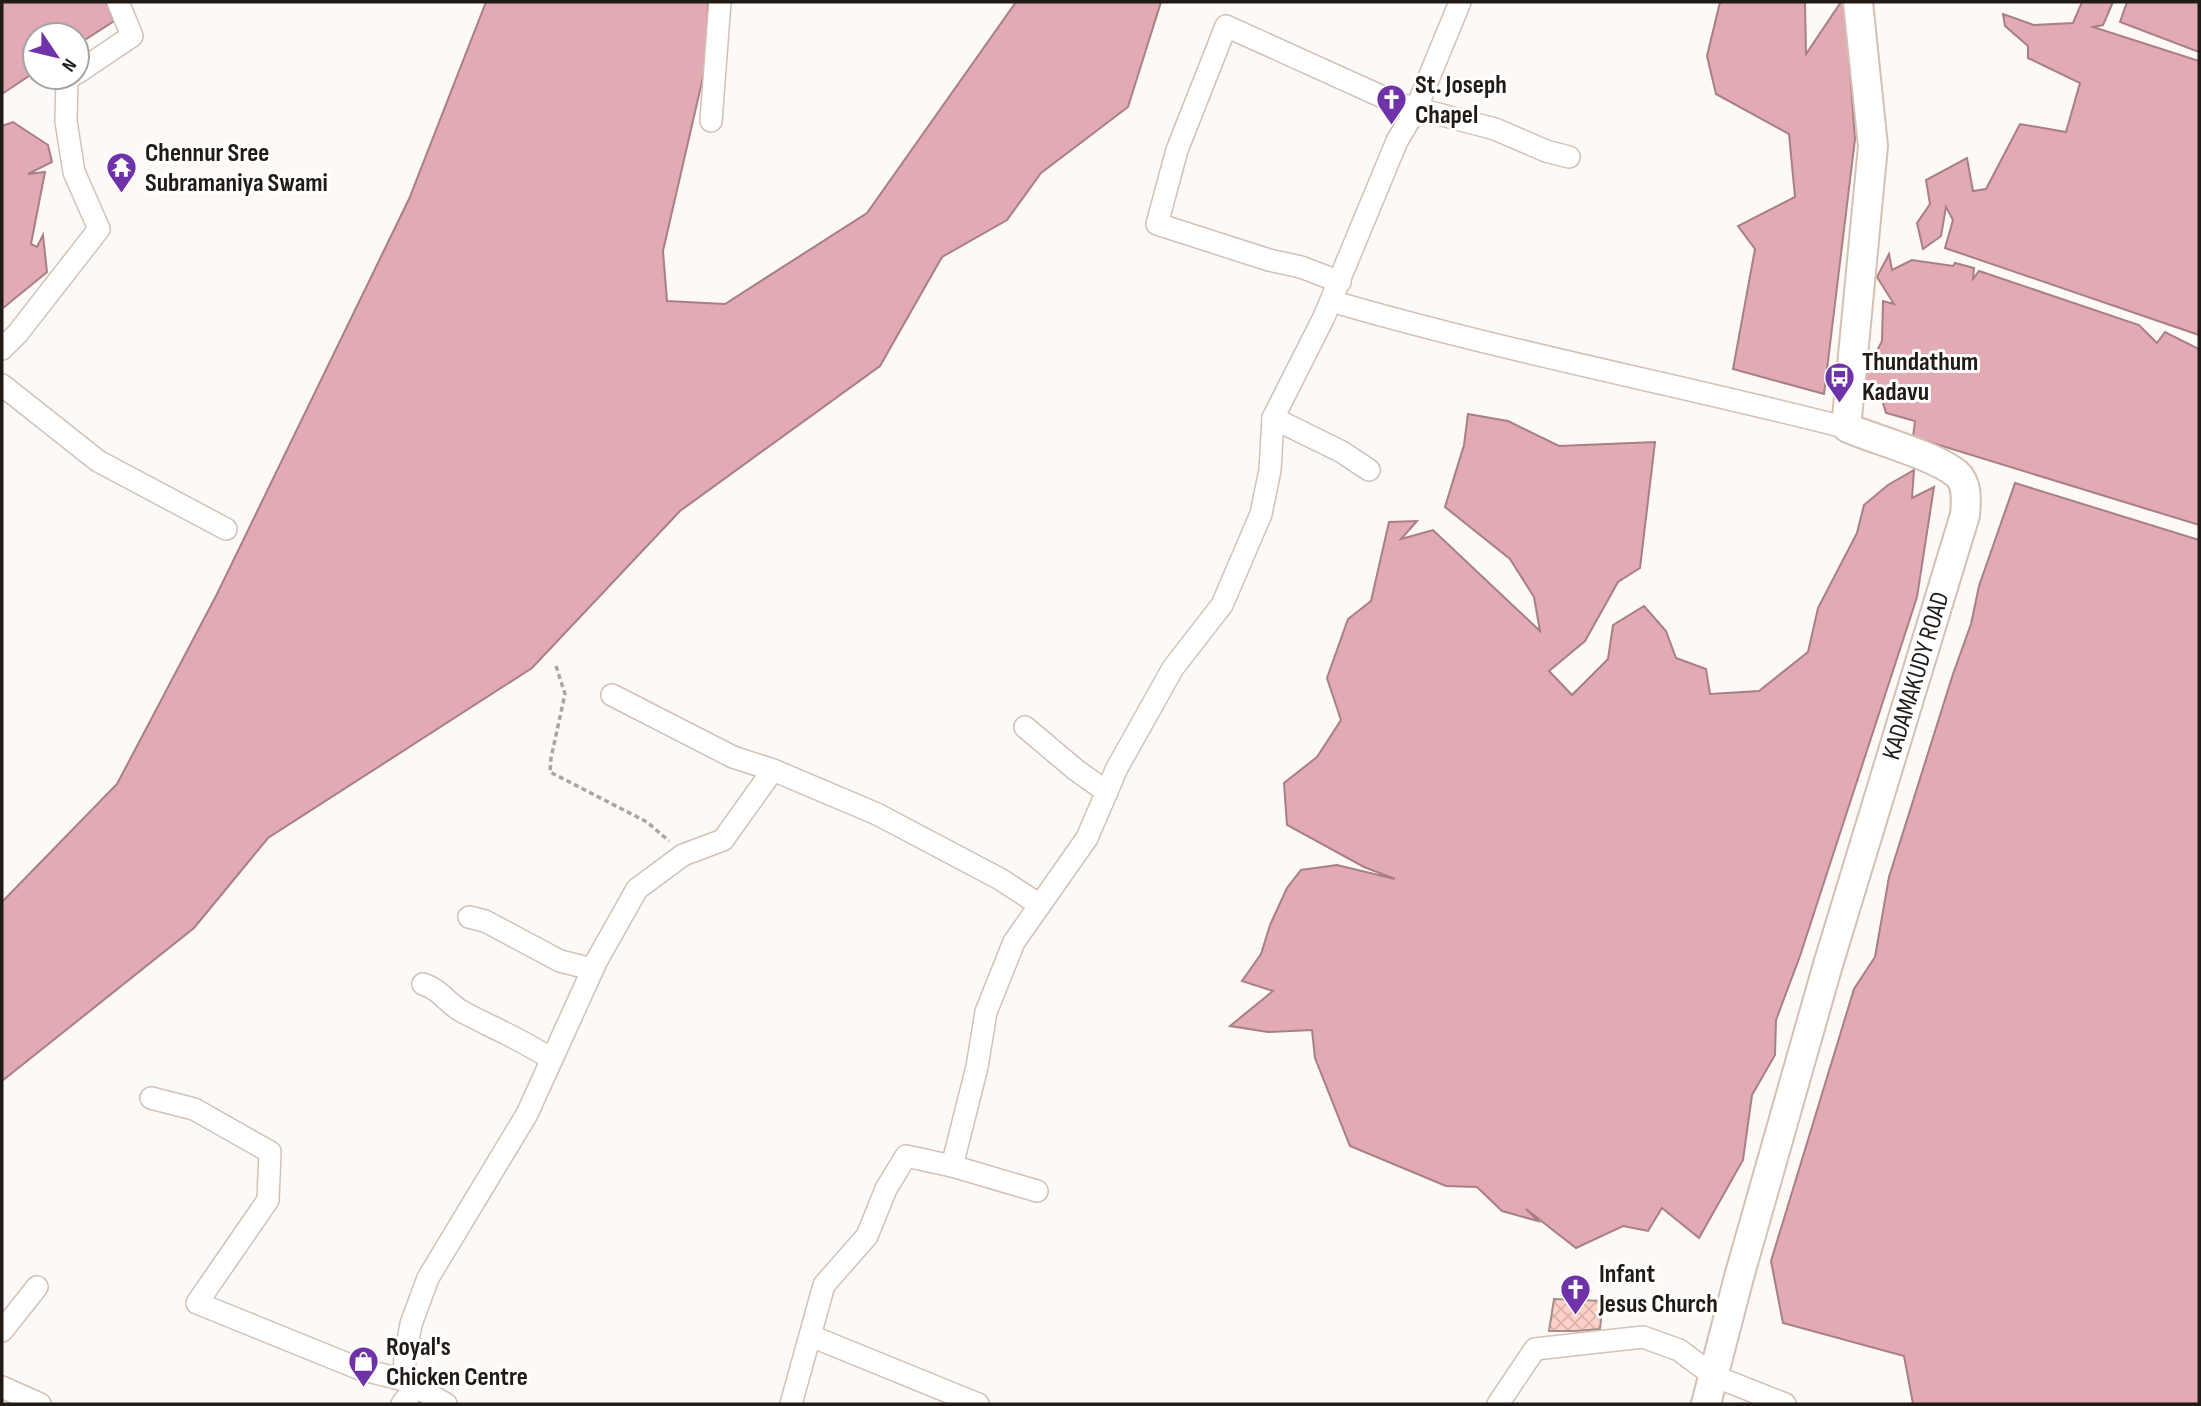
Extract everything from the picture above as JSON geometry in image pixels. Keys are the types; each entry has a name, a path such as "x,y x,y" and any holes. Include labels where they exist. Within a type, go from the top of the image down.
{"street":[{"path":"91,64 132,36 118,2"},
{"path":"711,121 720,2"},
{"path":"952,1166 977,1068 986,1012 1014,942 1087,838 1117,768 1173,668 1222,605 1261,514 1270,470 1273,418 1336,291 1397,141 1416,108 1461,2"},
{"path":"1569,157 1546,151 1494,129 1386,99 1226,26 1177,150 1157,224 1269,260 1301,267 1336,291 1531,355 1751,403 1848,428 1873,146 1858,2"},
{"path":"2,349 18,333 99,229 74,172 66,121 67,91"},
{"path":"2,385 98,461 226,529"},
{"path":"1273,418 1342,453 1368,470"},
{"name":"KADAMAKUDY ROAD","path":"1706,1404 1739,1277 1827,968 1965,515 1967,495 1958,475 1935,461 1848,428"},
{"path":"612,695 733,757 773,770 877,814 1000,879 1040,905"},
{"path":"1025,727 1076,771 1107,792"},
{"path":"402,1404 410,1384 405,1357 411,1324 428,1278 527,1114 592,969 637,889 683,855 723,840 773,770"},
{"path":"469,917 485,921 561,961 592,969"},
{"path":"423,984 436,988 460,1011 497,1027 551,1059"},
{"path":"151,1098 194,1110 270,1152 268,1200 197,1303 360,1369 410,1384 446,1404"},
{"path":"790,1404 824,1286 867,1236 886,1189 906,1156 952,1166 1037,1191"},
{"path":"2,1331 37,1287"},
{"path":"811,1336 978,1404"},
{"path":"1498,1404 1535,1349 1643,1337 1679,1350 1714,1376 1785,1404"},
{"path":"2,1387 40,1404"}],"path":[{"path":"556,666 565,694 550,772 647,822 683,855"}],"shaded area":[{"path":"2,2 106,2 114,21 91,36 91,21 21,21 21,81 2,94"},
{"path":"486,2 708,2 707,60 663,251 667,301 725,304 867,213 1016,2 1161,2 1128,107 1041,173 1007,220 942,257 880,366 680,511 532,668 268,838 194,928 2,1081 2,902 117,784 217,594 409,199"},
{"path":"1720,2 1805,2 1806,54 1841,2 1845,2 1855,139 1824,394 1733,369 1755,249 1738,226 1795,197 1789,134 1716,94 1707,56"},
{"path":"2082,2 2113,2 2103,25 2093,27 2199,61 2199,335 1945,248 1953,220 1946,207 1941,236 1923,249 1917,223 1930,204 1926,180 1967,158 1973,191 1986,189 2020,124 2066,132 2080,83 2028,58 2028,46 2005,26 2003,14 2034,25 2073,23"},
{"path":"2127,2 2199,2 2199,52 2120,22"},
{"path":"13,122 48,145 52,162 28,174 45,172 31,244 37,247 43,235 47,272 2,309 2,126"},
{"path":"1889,254 1892,270 1912,260 1953,266 1955,263 1974,268 1973,279 1979,271 2139,325 2157,343 2165,332 2199,349 2199,525 1913,437 1915,421 1886,413 1879,390 1861,383 1882,341 1883,301 1894,304 1877,277"},
{"path":"1468,414 1508,421 1559,446 1655,442 1640,568 1618,582 1585,641 1549,671 1572,695 1608,659 1613,625 1644,606 1666,631 1676,658 1706,669 1710,694 1759,691 1808,652 1818,608 1857,533 1864,505 1888,485 1914,470 1912,498 1934,487 1917,597 1800,956 1776,1020 1775,1055 1752,1095 1743,1160 1699,1238 1662,1208 1648,1231 1623,1226 1576,1248 1526,1209 1538,1221 1502,1211 1477,1187 1446,1186 1350,1146 1315,1058 1312,1030 1268,1032 1230,1026 1273,991 1242,981 1261,954 1270,925 1287,888 1301,870 1337,865 1395,879 1364,867 1287,825 1284,783 1317,757 1341,720 1327,678 1348,619 1371,601 1389,522 1417,521 1401,539 1433,530 1540,631 1534,597 1510,559 1445,507 1464,445"},
{"path":"2015,483 2199,540 2199,1404 1913,1404 1904,1356 1783,1323 1771,1261 1854,989 1875,957 1889,877 1971,624 1979,586"}],"building":[{"name":"Infant Jesus Church","path":"1554,1299 1603,1301 1600,1329 1549,1331"}],"place":[{"name":"St. Joseph Chapel","path":"1392,127"},
{"name":"Chennur Sree Subramaniya Swami","path":"122,195"},
{"name":"Thundathum Kadavu","path":"1839,404"},
{"name":"Infant Jesus Church","path":"1576,1316"},
{"name":"Royal's Chicken Centre","path":"363,1389"}]}
